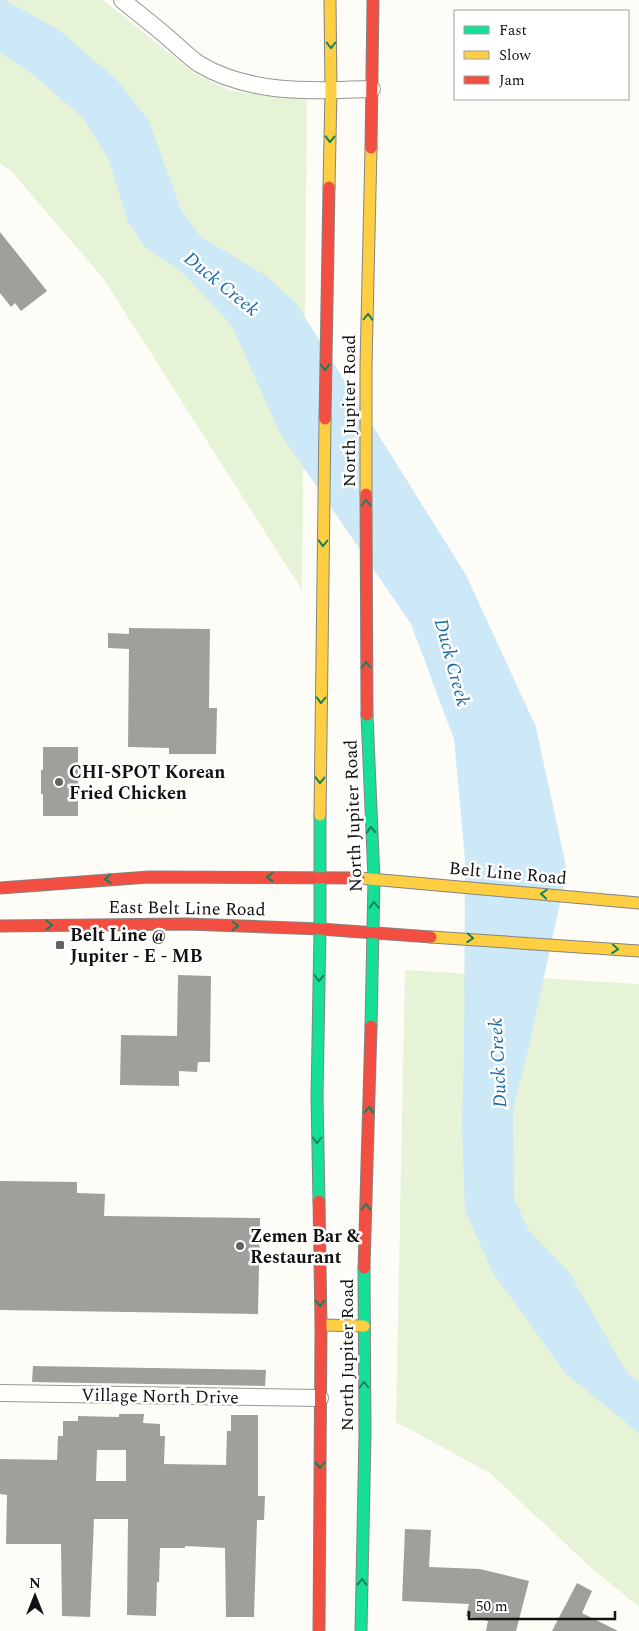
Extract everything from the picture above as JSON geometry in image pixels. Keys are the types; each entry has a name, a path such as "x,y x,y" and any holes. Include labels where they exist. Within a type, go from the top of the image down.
{"main road":[{"name":"North Jupiter Road","path":"319,1631 320,1325 317,1158 322,598 331,90 330,0"},
{"name":"North Jupiter Road","path":"362,1631 365,1434 364,1276 374,932 374,879 366,714 366,366 370,231 372,0"},
{"name":"East Belt Line Road","path":"0,888 149,877 319,877 374,879"},
{"name":"Belt Line Road","path":"374,879 639,903"},
{"name":"East Belt Line Road","path":"0,926 186,924 374,932"},
{"path":"374,932 639,951"},
{"path":"320,1325 364,1326"}],"street":[{"path":"122,0 198,63 222,76 260,86 281,89 372,89"},
{"name":"Village North Drive","path":"0,1393 320,1398"}],"green space":[{"path":"0,0 103,0 194,73 231,91 307,100 302,590 103,278 12,172 0,163"},
{"path":"405,970 639,984 639,1607 588,1565 490,1473 396,1422"}],"water":[{"name":"Duck Creek","path":"0,0 5,0 59,30 117,80 149,121 181,210 201,237 265,275 296,303 466,575 536,727 567,871 529,1046 513,1109 514,1198 529,1231 569,1272 627,1373 639,1381 639,1433 566,1374 493,1273 465,1211 462,1123 465,859 454,739 411,624 280,433 232,326 183,273 145,247 128,222 109,160 83,118 36,77 0,52"}],"building":[{"path":"0,232 47,291 21,311 15,303 11,307 0,293"},
{"path":"129,628 210,629 209,708 217,708 216,754 169,754 169,748 128,747 129,649 108,648 108,633 129,634"},
{"name":"CHI-SPOT Korean Fried Chicken","path":"43,747 78,747 78,816 43,816 41,770 43,770"},
{"path":"178,975 211,976 210,1062 198,1062 197,1072 179,1071 179,1086 120,1085 121,1035 177,1036"},
{"path":"0,1181 77,1182 77,1193 105,1194 104,1216 260,1218 258,1314 0,1310"},
{"path":"33,1366 266,1370 265,1386 32,1382"},
{"path":"119,1414 144,1414 143,1423 160,1424 160,1436 165,1436 164,1464 226,1465 227,1431 231,1431 231,1415 258,1415 258,1496 265,1496 264,1520 257,1520 254,1617 226,1617 225,1548 185,1546 185,1548 160,1548 156,1616 127,1615 128,1519 94,1519 90,1617 62,1616 61,1544 6,1544 7,1495 0,1494 0,1459 57,1460 58,1436 63,1436 63,1421 78,1421 78,1416 119,1417","holes":["97,1450 126,1450 126,1481 96,1481"]},
{"path":"405,1529 431,1530 429,1567 480,1569 529,1581 516,1631 486,1631 488,1621 466,1616 469,1604 402,1601"},
{"path":"577,1583 592,1591 582,1613 618,1631 552,1631"}],"traffic: fast":[{"path":"367,715 374,879 371,1026"},
{"path":"319,1201 317,1097 320,815"},
{"path":"361,1631 365,1434 364,1268"}],"traffic: slow":[{"path":"329,187 330,0"},
{"path":"366,494 366,366 371,148"},
{"path":"320,815 325,419"},
{"path":"359,878 639,903"},
{"path":"431,937 639,951"},
{"path":"321,1325 364,1326"}],"traffic: jam":[{"path":"371,148 373,0"},
{"path":"325,419 329,187"},
{"path":"366,494 367,715"},
{"path":"0,888 149,877 359,878"},
{"path":"0,926 186,924 320,929 431,937"},
{"path":"364,1268 371,1026"},
{"path":"319,1201 321,1325 319,1631"}],"place":[{"name":"CHI-SPOT Korean Fried Chicken","path":"59,782"},
{"name":"Belt Line @ Jupiter - E - MB","path":"60,945"},
{"name":"Zemen Bar & Restaurant","path":"240,1246"}]}
